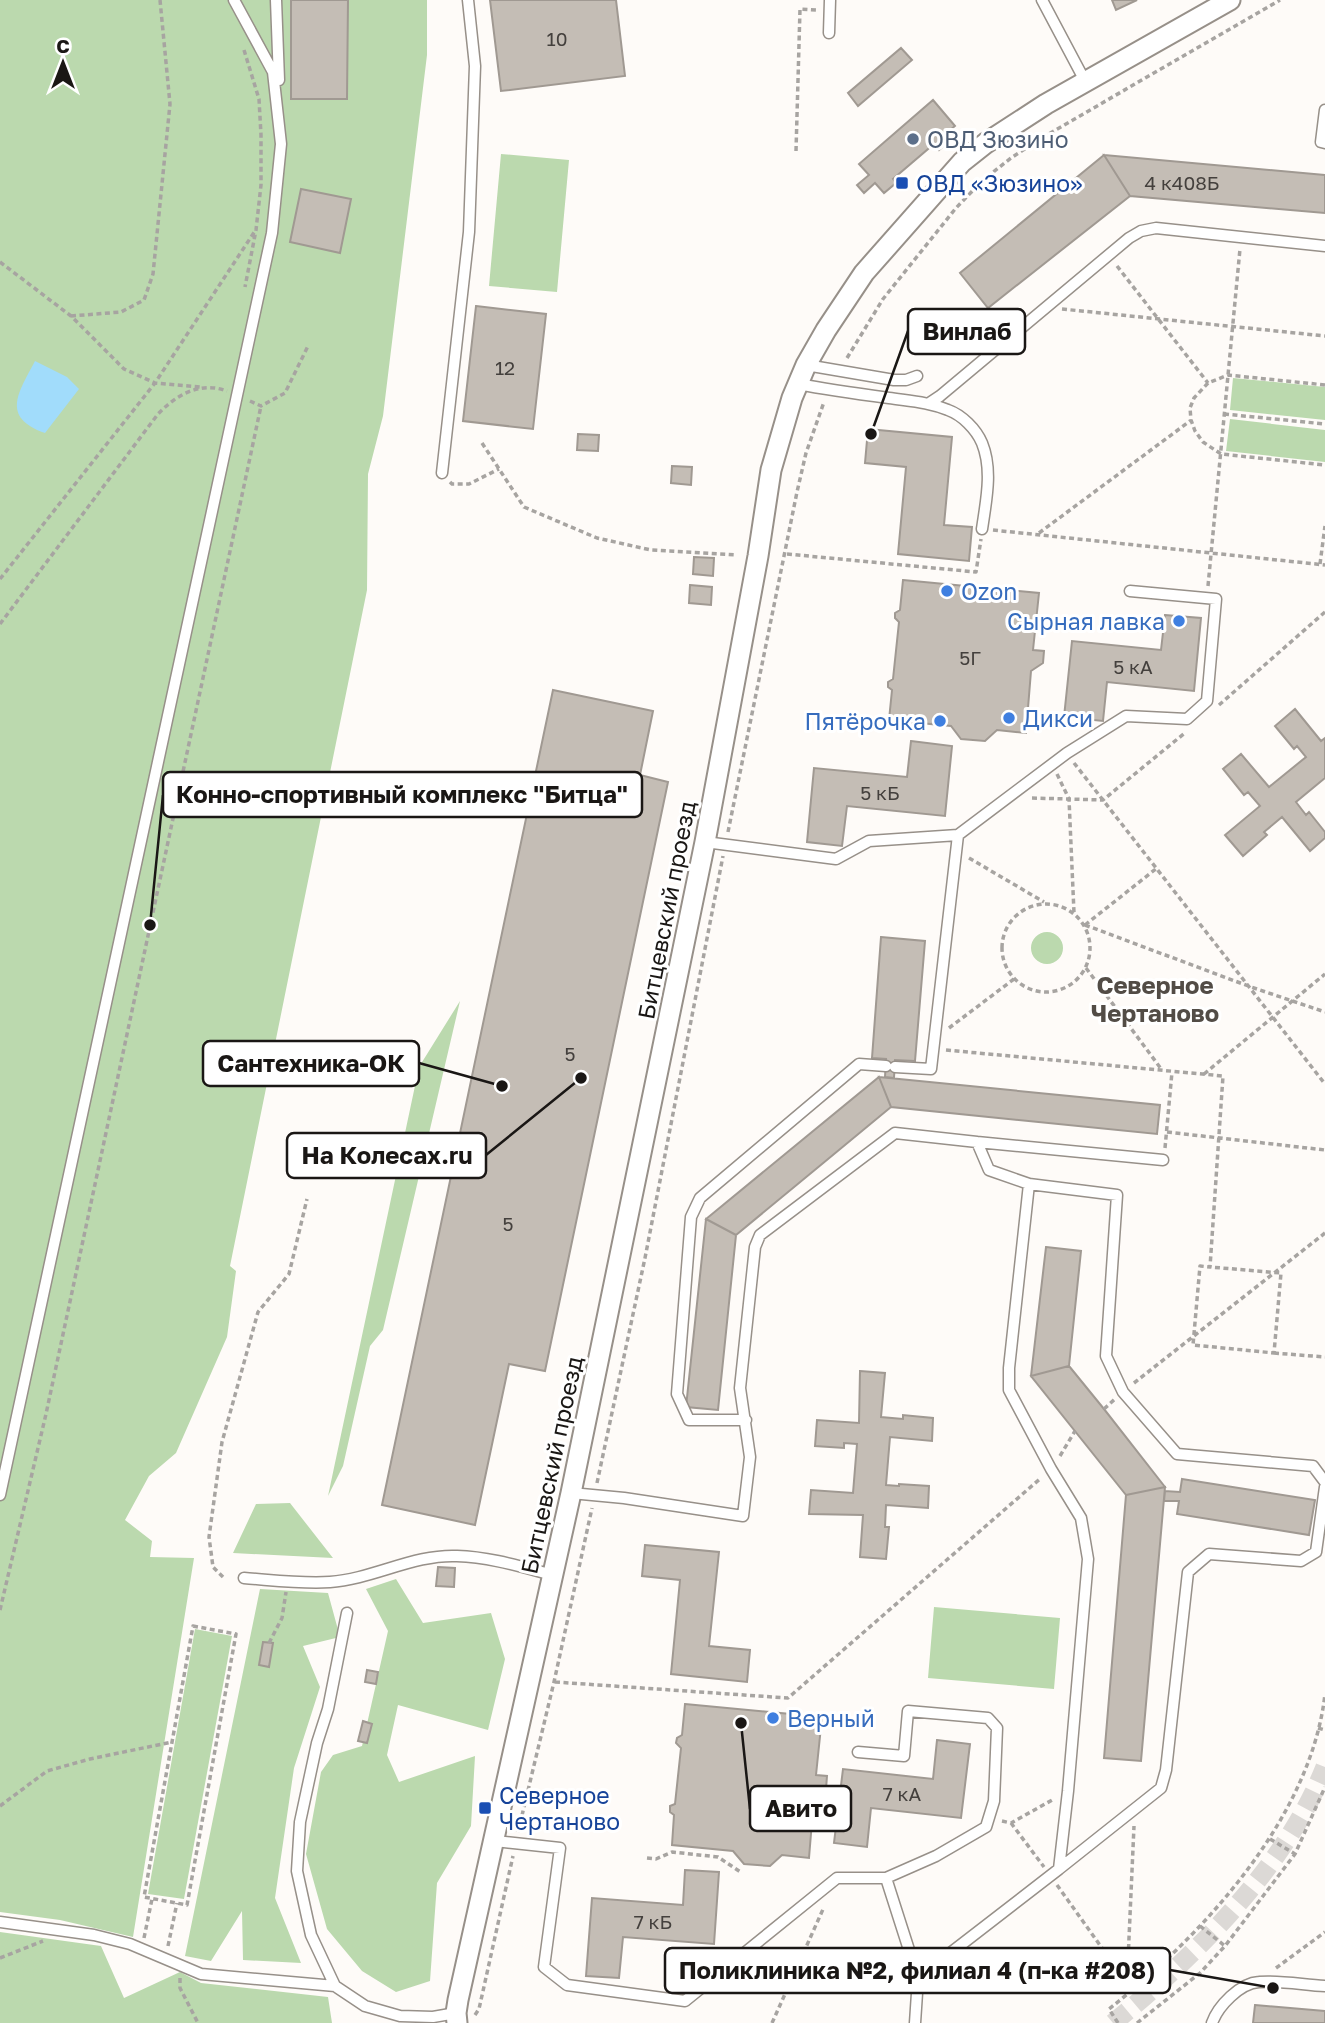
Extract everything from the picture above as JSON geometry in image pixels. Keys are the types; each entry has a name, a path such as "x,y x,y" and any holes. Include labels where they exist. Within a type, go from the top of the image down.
{"street":[{"name":"Битцевский проезд","path":"461,2020 495,1842 571,1493 705,842 758,556 771,470 798,384 806,365 864,272 947,177 986,144 1085,81 1230,0"}],"lane":[{"path":"234,0 273,72 281,144"},
{"path":"0,1495 272,233 281,144 276,0"},
{"path":"442,473 470,232 475,66 468,0"},
{"path":"1042,0 1085,81"},
{"path":"829,33 830,6"},
{"path":"1325,110 1321,142 1325,143"},
{"path":"928,404 1108,255 1140,232 1156,228 1325,246"},
{"path":"806,365 894,380 917,376"},
{"path":"798,384 928,404 950,410 963,419 976,432 983,445 988,485 982,529"},
{"path":"705,842 836,859 869,841 958,835 1066,753 1126,716 1187,719 1208,701 1216,599 1130,591"},
{"path":"746,1420 689,1420 677,1394 691,1217 700,1198 859,1064 931,1069 958,835"},
{"path":"571,1493 743,1516 750,1457 740,1388 755,1247 760,1235 895,1133 1163,1160"},
{"path":"918,1978 1161,1788 1166,1770 1188,1572 1209,1554 1301,1561 1316,1552 1325,1484 1313,1466 1177,1454 1124,1392 1106,1356 1117,1195 1029,1184 989,1170 977,1142"},
{"path":"1029,1184 1009,1368 1009,1390 1051,1469 1081,1518 1088,1559 1068,1791 1054,1872"},
{"path":"244,1578 329,1582 455,1555 502,1562 553,1575"},
{"path":"335,1986 311,1935 297,1871 300,1822 317,1743 328,1709 347,1613"},
{"path":"495,1842 561,1848 544,1967 567,1985 685,2001 837,1878 886,1878 936,1856 986,1827 994,1801 997,1728 988,1718 908,1711 904,1756 858,1752"},
{"path":"886,1878 918,1978 915,2023"},
{"path":"0,1922 106,1938 201,1974 335,1986 365,2006 400,2016 461,2020"},
{"path":"1212,2023 1216,2011 1238,1992 1257,1982 1325,1986"}],"path":[{"path":"71,316 121,312 144,300 153,274 170,104 160,0"},
{"path":"840,371 883,299 983,180 1040,139 1280,0"},
{"path":"796,151 800,9 830,6"},
{"path":"243,44 259,99 261,185 256,230 243,294"},
{"path":"0,579 155,383 256,230"},
{"path":"1207,598 1242,237"},
{"path":"1108,255 1208,383"},
{"path":"0,262 71,316 124,369 155,383 223,389 261,406"},
{"path":"1045,308 1325,336"},
{"path":"0,1610 46,1414 261,406 285,393 308,346"},
{"path":"1325,385 1228,375 1208,383 1194,398 1191,408 1195,431 1203,442 1220,454 1325,465"},
{"path":"0,624 158,414 174,398 202,388"},
{"path":"220,403 223,389"},
{"path":"461,2020 479,2009 554,1682 645,1258 725,846 806,453 830,390"},
{"path":"1224,414 1325,424"},
{"path":"1037,535 1191,420"},
{"path":"482,443 524,507 597,538 651,550 737,555"},
{"path":"442,473 452,484 469,484 499,469"},
{"path":"786,554 976,572 982,529 1323,565 1325,526"},
{"path":"1066,753 1325,1084"},
{"path":"1052,764 1069,799 1074,913"},
{"path":"1009,797 1103,800"},
{"path":"957,852 1045,903"},
{"path":"1085,925 1157,868"},
{"path":"1045,903 1061,905 1074,913 1085,925 1090,939 1091,954 1086,968 1078,979 1066,988 1053,992 1039,992 1014,979 1006,968 1002,954 1002,940 1007,926 1017,914 1030,905 1045,903"},
{"path":"1085,925 1325,1012"},
{"path":"1086,968 1162,1070"},
{"path":"1204,1074 1325,974"},
{"path":"934,1043 1014,979"},
{"path":"934,1043 1223,1076 1210,1267"},
{"path":"1172,1071 1167,1132 1325,1150"},
{"path":"223,1577 213,1567 209,1537 222,1442 258,1312 289,1274 307,1199"},
{"path":"1104,1409 1325,1233"},
{"path":"1274,1353 1281,1273 1200,1266 1193,1345 1274,1353 1325,1357"},
{"path":"554,1682 788,1698 1051,1469 1075,1431"},
{"path":"269,1643 282,1618 289,1580"},
{"path":"215,1630 216,1621"},
{"path":"193,1626 215,1630 236,1634 187,1905 144,1897 193,1626"},
{"path":"1118,2023 1109,2009 1142,1983 1200,1926 1270,1839 1289,1803 1318,1728 1325,1694"},
{"path":"1318,1728 1325,1730"},
{"path":"0,1805 47,1771 172,1742"},
{"path":"1137,2023 1200,1973 1225,1946 1294,1854 1325,1787"},
{"path":"1011,1823 1068,1791"},
{"path":"1127,1983 1135,1810"},
{"path":"988,1819 1011,1823 1054,1872 1127,1983"},
{"path":"1270,1839 1294,1854"},
{"path":"647,1858 656,1859 672,1852 718,1857 742,1873"},
{"path":"772,2023 837,1878"},
{"path":"142,1950 152,1899"},
{"path":"165,1960 177,1903"},
{"path":"1200,1926 1225,1946"},
{"path":"0,1958 28,1949 66,1930"},
{"path":"1257,1982 1325,1932"},
{"path":"181,1965 180,1988 198,2023"},
{"path":"726,1970 1142,1983"}],"green space":[{"path":"0,0 427,0 427,55 383,416 368,474 367,590 230,1266 236,1271 227,1337 176,1453 149,1476 125,1520 152,1541 150,1557 194,1558 133,1937 60,1920 0,1912"},
{"path":"501,154 569,160 557,292 489,286"},
{"path":"1233,378 1325,387 1325,420 1230,410"},
{"path":"1230,419 1325,430 1325,462 1226,451"},
{"path":"1047,932 1058,937 1063,948 1058,959 1047,964 1036,959 1031,948 1036,937"},
{"path":"460,1001 383,1330 370,1346 343,1466 328,1496 419,1067"},
{"path":"290,1503 333,1558 233,1553 256,1504"},
{"path":"396,1579 423,1623 491,1613 505,1659 488,1730 398,1705 387,1755 399,1782 475,1756 471,1826 437,1883 430,1981 396,1992 362,1971 327,1929 306,1854 321,1772 333,1755 362,1746 388,1631 366,1589"},
{"path":"260,1589 328,1593 340,1637 303,1646 320,1687 294,1768 275,1898 301,1963 243,1960 242,1911 211,1961 185,1956"},
{"path":"934,1607 1060,1618 1054,1689 928,1678"},
{"path":"195,1629 232,1636 184,1899 148,1894"},
{"path":"0,1932 101,1946 124,1998 180,1972 201,1983 328,1997 332,2023 0,2023"}],"water":[{"path":"35,361 67,377 79,389 45,433 31,427 18,411 19,393"}],"building":[{"path":"291,0 348,0 347,99 291,99"},
{"path":"490,0 616,0 625,76 501,91"},
{"path":"1112,0 1137,0 1116,10"},
{"path":"901,48 912,60 858,106 848,93"},
{"path":"933,100 955,126 943,136 948,142 939,150 934,144 893,179 896,183 884,193 875,183 864,193 857,185 869,175 859,164"},
{"path":"1104,155 1325,175 1325,213 1130,196"},
{"path":"1104,155 1130,196 988,308 960,273"},
{"path":"301,189 351,199 340,253 290,242"},
{"path":"476,306 546,314 533,429 463,421"},
{"path":"868,429 952,437 944,525 972,527 969,561 898,554 906,467 865,463"},
{"path":"578,434 599,435 598,451 577,450"},
{"path":"672,466 692,467 691,485 671,483"},
{"path":"694,557 714,558 713,576 693,574"},
{"path":"903,580 1039,593 1033,650 1044,651 1043,663 1031,671 1026,733 997,730 985,741 961,739 951,726 889,720 892,690 888,687 888,682 893,679 899,622 895,613 900,610"},
{"path":"690,585 712,587 711,605 689,603"},
{"path":"1165,615 1201,618 1194,691 1107,682 1103,721 1064,717 1072,641 1161,650"},
{"path":"553,690 653,711 640,775 668,782 545,1371 509,1364 475,1525 382,1505"},
{"path":"1295,709 1321,741 1325,738 1325,778 1296,802 1306,815 1309,812 1325,832 1325,838 1310,851 1282,817 1264,832 1267,835 1243,856 1225,835 1260,806 1248,792 1244,795 1223,769 1241,754 1269,787 1306,757 1297,746 1294,749 1275,726"},
{"path":"911,741 952,746 945,816 847,806 842,846 807,842 814,768 907,777"},
{"path":"881,937 925,941 915,1061 895,1060 894,1078 885,1077 886,1059 872,1058"},
{"path":"879,1077 1160,1105 1157,1134 891,1107"},
{"path":"879,1077 891,1107 736,1235 706,1219"},
{"path":"706,1219 736,1235 718,1410 686,1407"},
{"path":"1046,1247 1081,1251 1069,1366 1031,1376"},
{"path":"1069,1366 1165,1487 1126,1495 1031,1376"},
{"path":"860,1371 885,1373 881,1417 903,1419 903,1415 933,1418 932,1441 890,1437 886,1485 929,1486 928,1508 886,1505 885,1527 889,1527 886,1559 860,1557 863,1515 809,1514 811,1490 853,1493 857,1444 844,1443 844,1448 815,1446 817,1420 859,1423"},
{"path":"1182,1479 1315,1500 1309,1535 1177,1514 1179,1501 1164,1501 1165,1491 1180,1492"},
{"path":"1165,1487 1141,1761 1104,1758 1126,1495"},
{"path":"645,1545 719,1552 709,1646 750,1650 747,1682 671,1674 680,1580 642,1576"},
{"path":"438,1567 455,1568 454,1587 436,1586"},
{"path":"263,1642 273,1643 269,1667 259,1665"},
{"path":"367,1670 378,1672 376,1684 365,1682"},
{"path":"685,1704 822,1717 816,1775 827,1776 826,1789 814,1797 809,1858 782,1855 770,1866 744,1864 733,1851 672,1845 674,1815 670,1812 670,1806 675,1804 681,1748 676,1743 677,1738 682,1735"},
{"path":"363,1721 372,1724 367,1743 358,1741"},
{"path":"937,1740 970,1744 961,1818 871,1808 867,1847 834,1843 843,1769 933,1779"},
{"path":"685,1870 719,1872 714,1944 623,1937 619,1978 586,1976 592,1898 683,1905"},
{"path":"1255,2005 1325,2011 1325,2023 1253,2023"}],"tunnel":[{"path":"1113,2023 1175,1969 1235,1908 1287,1840 1325,1767"}],"place":[{"name":"ОВД Зюзино","path":"913,139"},
{"name":"ОВД «Зюзино»","path":"902,183"},
{"name":"Винлаб","path":"871,434"},
{"name":"Ozon","path":"947,591"},
{"name":"Сырная лавка","path":"1179,621"},
{"name":"Дикси","path":"1009,718"},
{"name":"Пятёрочка","path":"940,721"},
{"name":"Конно-спортивный комплекс \"Битца\"","path":"150,925"},
{"name":"На Колесах.ru","path":"581,1078"},
{"name":"Сантехника-ОК","path":"502,1086"},
{"name":"Верный","path":"773,1718"},
{"name":"Авито","path":"741,1723"},
{"name":"Северное Чертаново","path":"485,1808"},
{"name":"Поликлиника №2, филиал 4 (п-ка #208)","path":"1273,1988"}],"district":[{"name":"Северное Чертаново","path":"1155,998"}]}
